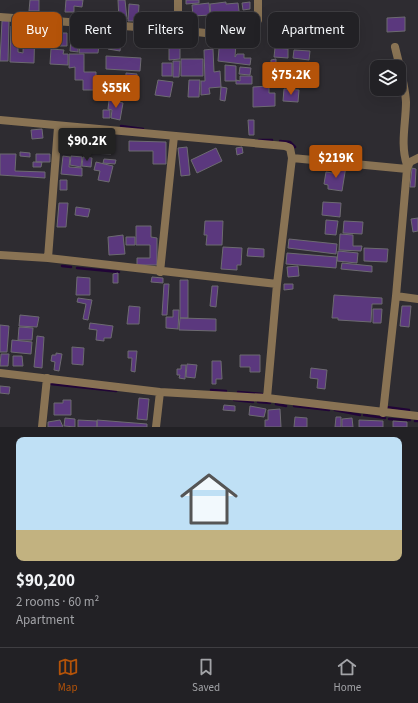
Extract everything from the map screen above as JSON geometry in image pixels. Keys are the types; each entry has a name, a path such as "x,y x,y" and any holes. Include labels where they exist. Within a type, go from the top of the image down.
{"street":[{"path":"178,0 178,12"},
{"path":"198,32 233,36 253,30 258,20 258,0"},
{"path":"0,17 134,27"},
{"path":"383,412 396,296 407,167 404,156 403,132 406,102 395,47"},
{"path":"0,120 58,127 285,146 290,148 292,158 277,284 267,398"},
{"path":"48,258 58,127"},
{"path":"160,272 174,136"},
{"path":"292,158 407,167 418,158"},
{"path":"0,255 48,258 160,272 277,284"},
{"path":"396,296 418,299"},
{"path":"0,373 160,392 267,398 418,416"},
{"path":"42,427 47,378"},
{"path":"156,427 160,392"}],"building":[{"path":"30,0 39,0 39,11 29,11"},
{"path":"66,0 83,0 82,7 74,6 74,12 65,12"},
{"path":"118,0 125,0 127,19 126,12 119,12"},
{"path":"186,0 199,0 199,3 186,4"},
{"path":"226,2 226,4 238,3 239,12 211,12 210,4"},
{"path":"250,2 250,9 243,10 242,3"},
{"path":"209,3 210,12 206,12 206,15 198,16 198,12 193,12 192,5"},
{"path":"129,4 139,5 139,12 134,12 134,21 128,21"},
{"path":"405,17 405,31 387,32 387,18"},
{"path":"2,21 9,21 8,61 0,61"},
{"path":"11,26 12,48 18,48 18,52 23,53 23,48 34,48 34,63 10,62"},
{"path":"62,33 67,33 67,46 62,46"},
{"path":"70,48 78,48 78,52 70,51"},
{"path":"80,48 99,48 98,53 79,53"},
{"path":"108,48 120,48 120,51"},
{"path":"169,48 180,48 180,59 169,60"},
{"path":"219,48 236,48 235,57 237,54 244,54 244,58 251,58 250,65 218,61"},
{"path":"275,48 288,49 288,58 274,57"},
{"path":"51,49 64,50 63,54 68,54 68,65 50,64"},
{"path":"213,49 214,72 220,71 221,87 209,88 210,94 201,95 201,81 205,81 204,50"},
{"path":"294,50 310,51 309,60 293,58"},
{"path":"69,54 84,54 84,72 96,72 96,90 83,90 83,80 75,80 75,67 69,68"},
{"path":"106,56 141,58 140,71 106,69"},
{"path":"181,59 203,59 203,76 181,76"},
{"path":"276,59 276,67 271,67 271,60"},
{"path":"173,61 180,61 179,77 173,77"},
{"path":"162,63 172,63 172,76 162,76"},
{"path":"225,65 236,66 236,81 225,81"},
{"path":"240,67 251,68 250,75 239,74"},
{"path":"126,73 137,74 136,94 125,94"},
{"path":"240,76 252,76 252,84 236,84 236,80 240,81"},
{"path":"158,80 173,82 170,97 155,95"},
{"path":"189,80 200,80 199,97 188,97"},
{"path":"269,86 269,93 275,93 275,106 253,107 253,87"},
{"path":"221,87 227,88 225,101 220,100"},
{"path":"284,89 299,90 298,102 283,101"},
{"path":"109,100 123,103 120,120 111,118 112,110 108,109"},
{"path":"103,110 110,110 110,118 103,118"},
{"path":"248,120 254,120 254,135 249,135"},
{"path":"42,129 43,138 32,139 31,130"},
{"path":"94,138 112,139 111,154 89,153 90,145 93,146"},
{"path":"129,141 166,142 166,164 153,164 153,151 129,151"},
{"path":"187,147 190,175 181,176 178,148"},
{"path":"242,147 243,153 237,155 236,148"},
{"path":"216,148 222,161 197,173 191,160"},
{"path":"20,152 30,153 30,157 20,156"},
{"path":"0,154 16,154 15,171 45,172 45,178 0,175"},
{"path":"36,154 50,154 50,162 36,162"},
{"path":"63,156 70,157 69,167 82,168 82,176 61,174"},
{"path":"71,156 82,157 81,167 70,165"},
{"path":"83,157 92,158 91,167 82,166"},
{"path":"104,159 116,160 115,164 103,163"},
{"path":"33,162 42,162 41,167 33,167"},
{"path":"96,162 113,166 109,182 98,180 100,171 94,170"},
{"path":"340,165 346,166 342,191 328,189 328,185 324,184 326,172 339,174"},
{"path":"412,168 416,169 415,187 410,187"},
{"path":"60,180 67,180 67,190 60,190"},
{"path":"323,202 341,203 340,217 322,215"},
{"path":"59,203 68,203 66,227 57,227"},
{"path":"76,207 90,209 88,217 75,215"},
{"path":"418,218 418,231 413,232 411,219"},
{"path":"326,220 338,221 336,235 325,234"},
{"path":"205,221 223,221 222,245 206,245 207,235 204,235"},
{"path":"344,221 363,222 362,234 343,233"},
{"path":"136,226 151,226 151,237 157,238 157,265 137,265 137,258 150,258 150,245 136,245"},
{"path":"340,234 353,235 353,246 362,246 361,251 339,250"},
{"path":"123,235 125,254 109,255 108,237"},
{"path":"126,237 135,237 135,245 126,245"},
{"path":"289,239 337,244 336,254 288,248"},
{"path":"223,247 242,248 241,265 237,265 237,270 221,269"},
{"path":"248,248 264,249 264,257 247,256"},
{"path":"364,248 388,249 387,262 364,261"},
{"path":"338,251 358,253 357,263 337,261"},
{"path":"287,253 337,257 336,268 286,264"},
{"path":"342,263 372,266 372,272 341,269"},
{"path":"298,266 299,276 288,277 287,267"},
{"path":"118,273 118,283 113,283 113,274"},
{"path":"77,277 90,278 90,295 76,295"},
{"path":"152,277 163,278 163,283 151,282"},
{"path":"180,280 188,280 188,318 180,318"},
{"path":"164,284 169,284 167,315 162,315"},
{"path":"284,284 293,284 293,289 284,290"},
{"path":"212,286 218,286 216,307 210,306"},
{"path":"334,295 382,298 382,304 372,304 371,322 338,320 338,318 332,318"},
{"path":"78,298 92,300 88,320 83,319 86,304 77,302"},
{"path":"129,306 140,307 139,324 127,324"},
{"path":"402,306 411,306 409,327 400,326"},
{"path":"373,309 382,309 381,323 373,323"},
{"path":"173,310 179,310 178,329 166,328 166,317 173,317"},
{"path":"20,315 39,317 37,327 19,326"},
{"path":"180,318 216,319 216,331 179,330"},
{"path":"90,323 113,326 111,338 104,338 104,341 96,340 97,330 89,329"},
{"path":"0,325 9,326 7,352 0,352"},
{"path":"19,327 33,328 32,340 18,340"},
{"path":"37,336 44,337 42,368 34,367"},
{"path":"12,340 32,342 31,354 11,352"},
{"path":"72,347 84,348 83,365 72,364"},
{"path":"128,351 137,351 135,372 131,371 132,358 128,358"},
{"path":"56,353 62,354 59,371 54,370 55,362 51,361 52,355 56,355"},
{"path":"1,354 9,354 8,366 0,366"},
{"path":"240,355 260,355 260,372 250,372 250,367 240,367"},
{"path":"13,356 22,356 23,366 13,366"},
{"path":"212,361 221,361 222,379 216,379 216,384 212,384"},
{"path":"187,364 197,365 195,378 186,377"},
{"path":"181,365 186,365 185,379 179,378 180,375 177,375 177,369 181,369"},
{"path":"311,368 327,370 325,389 317,388 318,379 310,378"},
{"path":"0,386 10,387 9,394 0,393"},
{"path":"139,398 149,399 147,420 137,419"},
{"path":"63,400 71,400 71,415 54,415 54,403 63,403"},
{"path":"224,405 235,406 235,411 223,410"},
{"path":"250,406 266,409 264,417 249,415"},
{"path":"280,409 281,427 265,427 265,420 268,420 268,410"},
{"path":"295,417 307,418 307,427 294,427"},
{"path":"336,417 341,417 341,427 335,427"},
{"path":"65,418 75,419 75,427 64,426"},
{"path":"352,418 353,427 342,427 342,419"},
{"path":"60,420 63,427 48,427 48,422"},
{"path":"78,420 97,421 97,427 78,427"},
{"path":"97,420 147,424 147,427 97,427"},
{"path":"359,420 383,421 383,427 359,427"},
{"path":"393,421 407,422 407,427 393,427"}],"waterway":[{"path":"121,126 143,129"},
{"path":"259,140 272,140"},
{"path":"280,141 290,142 295,147"},
{"path":"62,266 71,267"},
{"path":"77,268 119,272"},
{"path":"51,384 116,391"},
{"path":"211,390 226,391"},
{"path":"238,392 262,394"},
{"path":"234,400 253,402"},
{"path":"258,402 270,403"},
{"path":"276,404 286,406"},
{"path":"294,406 329,410"},
{"path":"386,407 409,410"},
{"path":"335,410 360,415"},
{"path":"364,415 385,418"},
{"path":"389,419 410,420"}]}
